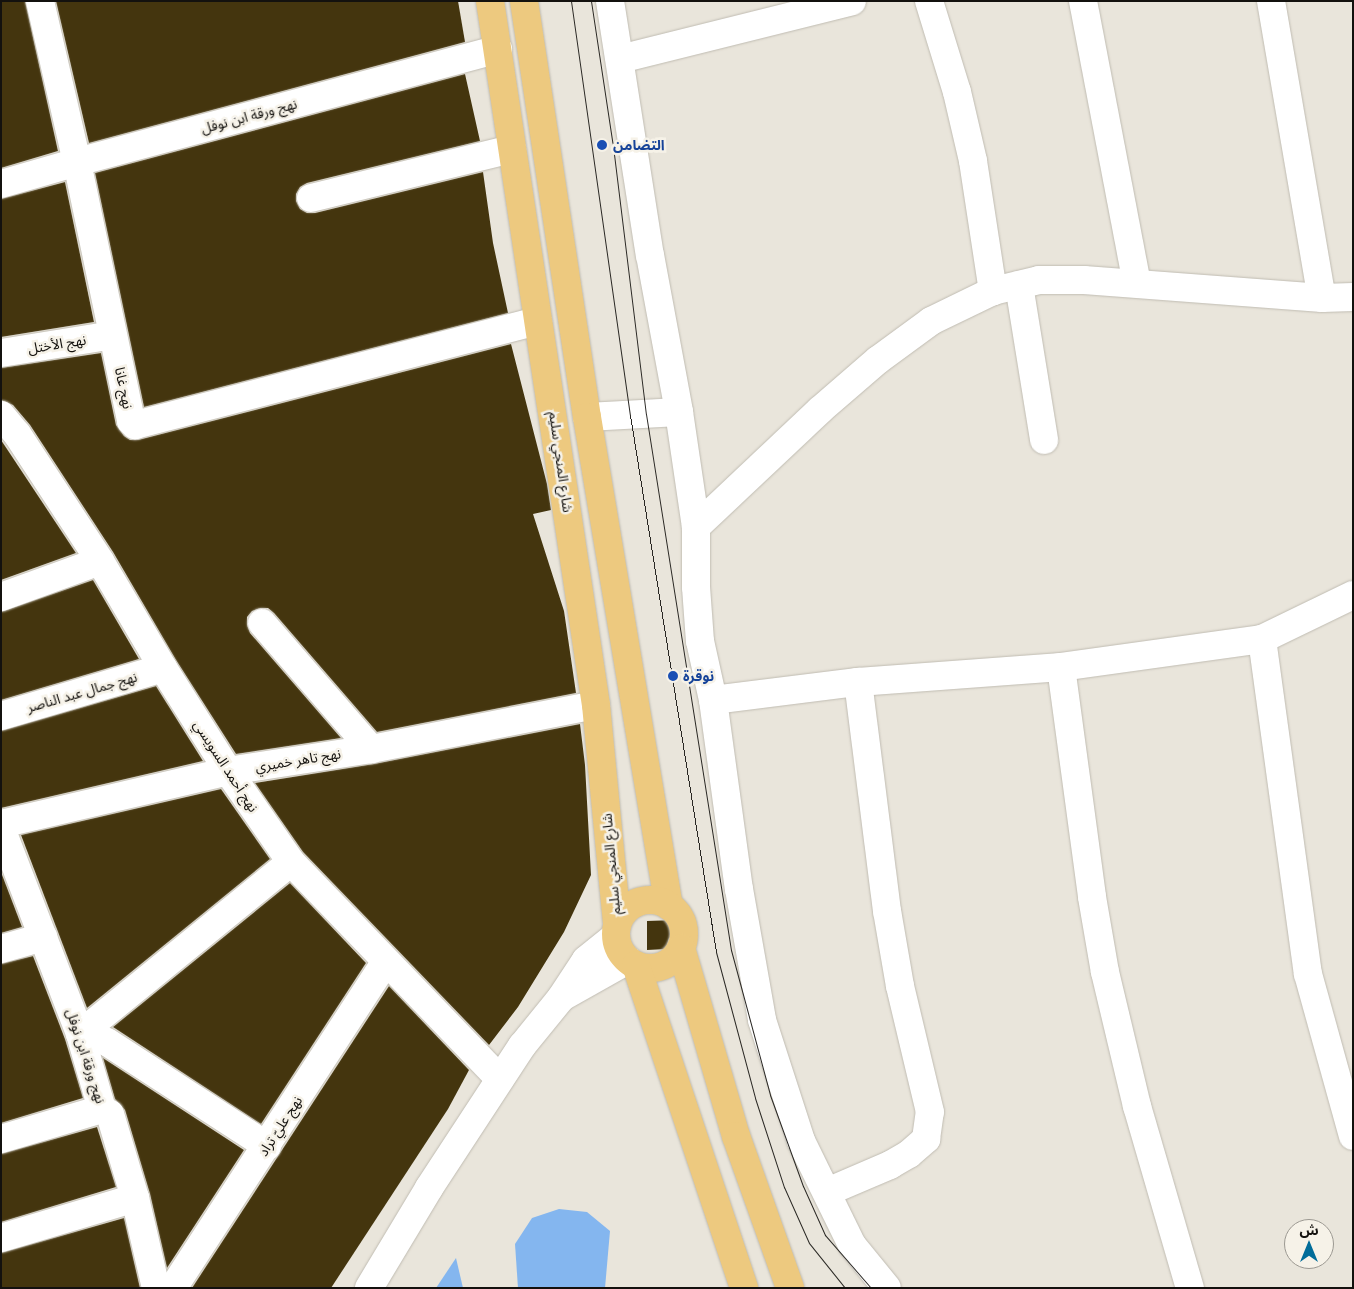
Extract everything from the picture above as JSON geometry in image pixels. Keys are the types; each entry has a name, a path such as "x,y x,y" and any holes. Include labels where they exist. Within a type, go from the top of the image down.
{"main road":[{"name":"شارع المنجي سليم","path":"490,1 596,705 616,931"},
{"path":"524,1 587,417 669,906"},
{"path":"681,948 667,963 646,967 632,962 622,953 616,931 629,907 638,902 649,900 669,906 676,912 684,929 681,948 736,1136 791,1281"},
{"path":"632,962 744,1288"}],"street":[{"name":"نهج غانا","path":"40,1 77,162 131,421 134,425 538,321"},
{"path":"610,1 650,255 679,412 696,527 696,587 700,641 713,700 739,889 762,1020 800,1141 852,1245 887,1288"},
{"path":"620,59 852,1"},
{"path":"929,1 957,92 1044,440"},
{"path":"1083,1 1137,283"},
{"path":"1271,1 1322,298"},
{"name":"نهج ورقة ابن نوفل","path":"1,184 498,48"},
{"path":"311,198 512,149"},
{"path":"696,527 820,410 878,360 931,321 1006,288 1039,280 1057,280 1137,283 1322,298 1353,297"},
{"name":"نهج الأختل","path":"1,353 113,335"},
{"path":"587,417 679,412"},
{"name":"نهج أحمد السويسي","path":"1,415 16,434 100,561 163,668 228,771 291,862 500,1079"},
{"path":"1,597 100,561"},
{"path":"713,700 858,682 1061,667 1262,639 1353,594"},
{"path":"262,623 371,749"},
{"path":"1262,639 1308,974 1353,1136"},
{"path":"1061,667 1092,897 1105,972 1137,1106 1190,1288"},
{"name":"نهج جمال عبد الناصر","path":"1,716 163,668"},
{"path":"827,1192 890,1165 909,1154 926,1139 930,1112 900,986 886,911 858,682"},
{"name":"نهج تاهر خميري","path":"1,826 228,771 371,749 596,705"},
{"name":"نهج ورقة ابن نوفل","path":"1,826 43,937 83,1033 102,1109 110,1114 135,1198 156,1288"},
{"path":"83,1033 291,862"},
{"path":"369,1288 429,1188 538,1024 561,998 586,960 616,931"},
{"path":"1,949 43,937"},
{"name":"نهج عليّ تراد","path":"173,1288 386,962"},
{"path":"561,998 632,962"},
{"path":"83,1033 107,1042 267,1146"},
{"path":"1,1139 102,1109"},
{"path":"1,1238 135,1198"}],"water":[{"path":"559,1209 587,1212 610,1231 605,1288 518,1288 515,1244 532,1218"},
{"path":"456,1258 463,1288 436,1288"}],"building":[{"path":"1,1 25,1 58,151 1,168"},
{"path":"56,1 458,1 465,42 89,143"},
{"path":"465,74 480,141 307,183 300,187 296,194 296,201 300,209 307,213 315,213 483,172 493,243 508,313 144,407 95,173"},
{"path":"65,182 94,322 1,337 1,199"},
{"path":"511,344 547,484 551,510 533,514 564,611 576,693 377,732 274,613 268,608 260,608 252,611 247,617 250,633 341,738 236,754 176,660 113,552 30,425 13,405 1,400 1,368 101,353 116,425 124,436 130,440 138,440"},
{"path":"1,440 76,553 1,580"},
{"path":"93,580 139,659 1,700 1,612"},
{"path":"156,686 203,761 1,808 1,731"},
{"path":"580,724 585,765 591,875 564,932 518,1007 489,1045 303,852 255,783 374,764"},
{"path":"221,789 270,859 87,1008 21,835"},
{"path":"1,872 22,927 1,933"},
{"path":"290,883 366,963 261,1124 113,1027"},
{"path":"677,920 677,933 669,938 666,949 647,950 647,921"},
{"path":"33,956 65,1039 83,1098 1,1123 1,964"},
{"path":"389,986 469,1070 448,1109 331,1288 192,1288"},
{"path":"103,1058 244,1150 167,1268 150,1194 125,1110 115,1099"},
{"path":"97,1127 116,1187 1,1222 1,1154"},
{"path":"124,1218 140,1288 1,1288 1,1253"}],"tram line":[{"path":"571,1 630,415 716,952 755,1098 784,1187 809,1243 845,1288"},
{"path":"591,1 613,146 646,414 731,950 770,1095 803,1186 825,1235 871,1288"}],"place":[{"name":"التضامن","path":"602,145"},
{"name":"نوقرة","path":"673,676"}]}
